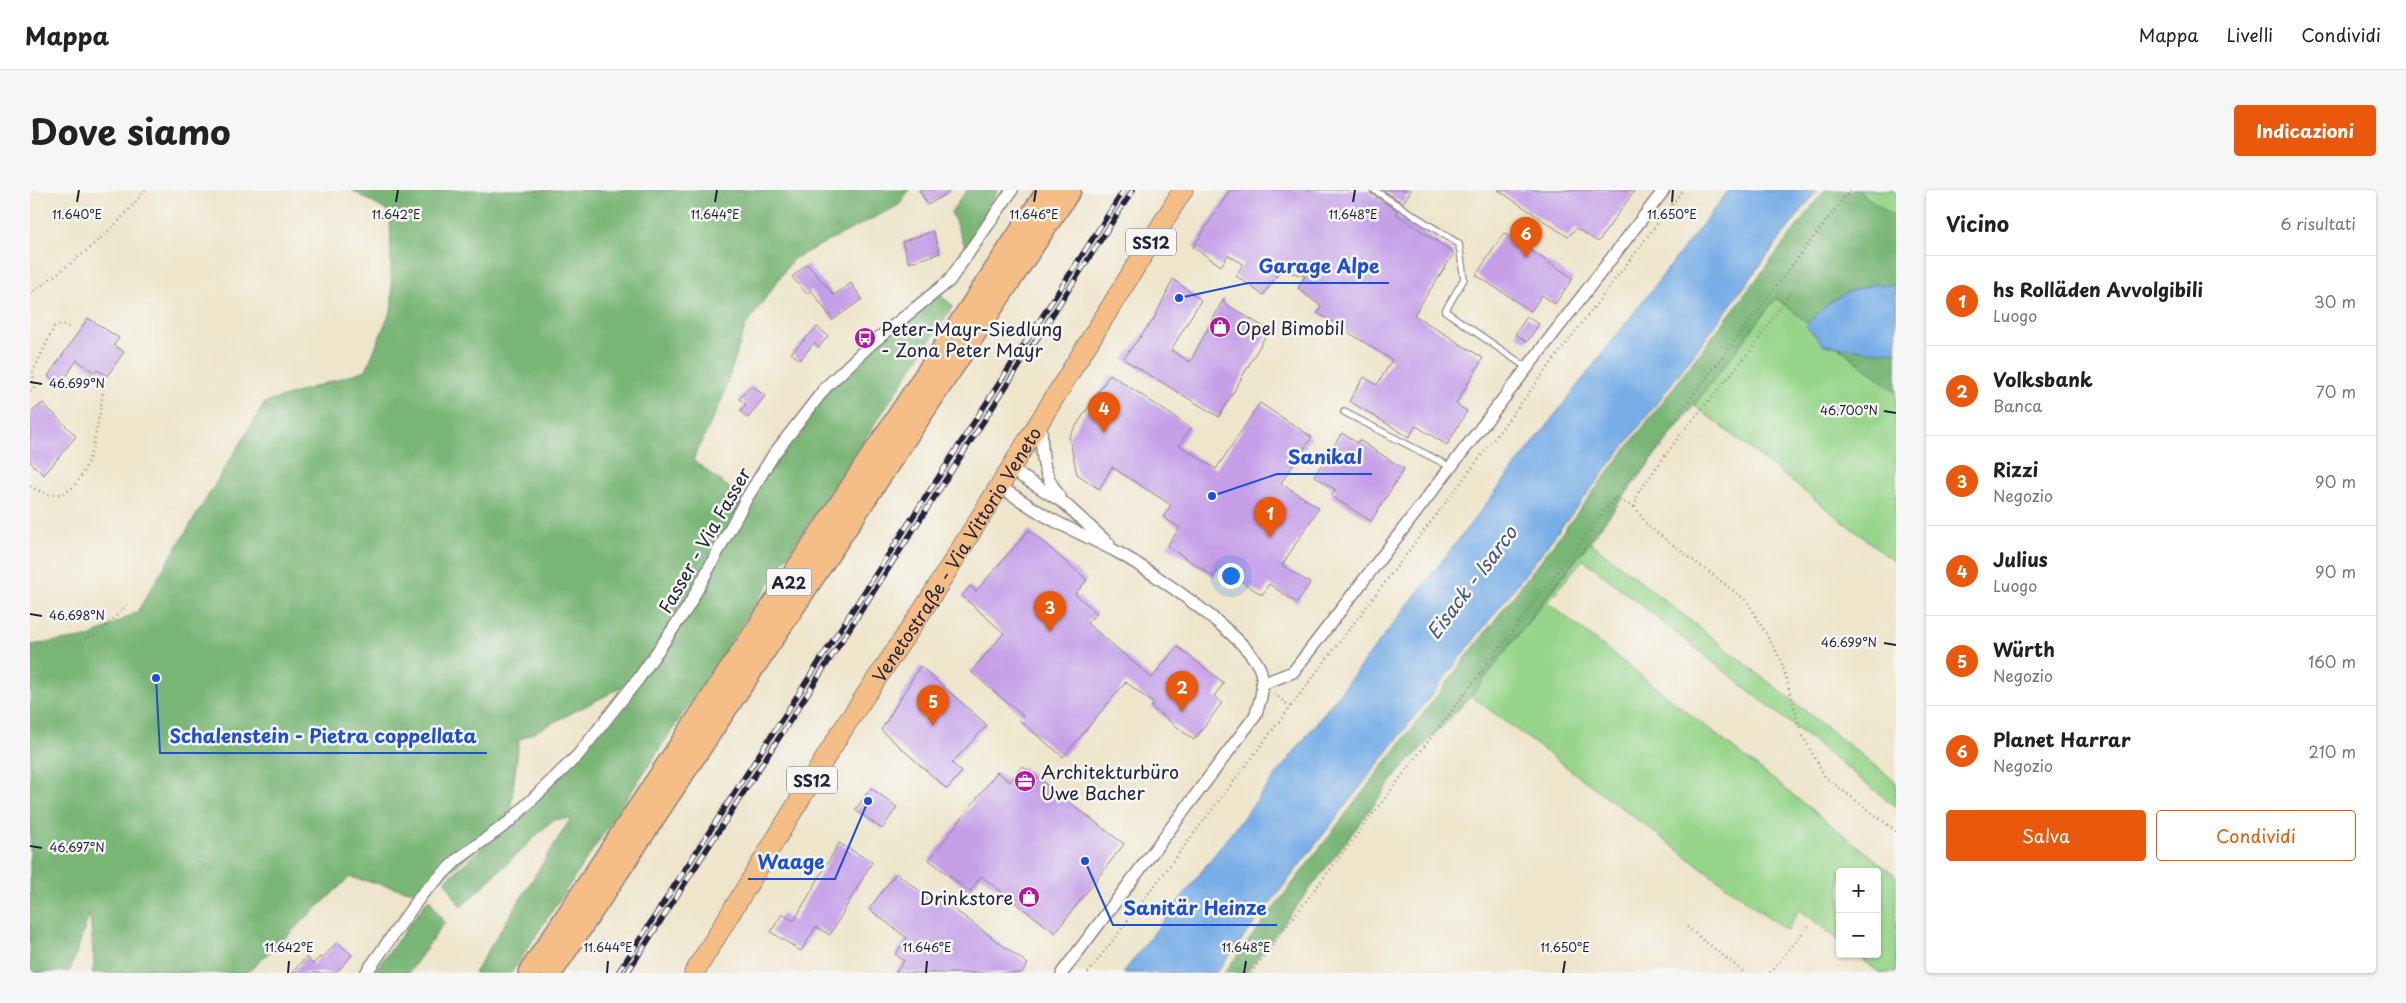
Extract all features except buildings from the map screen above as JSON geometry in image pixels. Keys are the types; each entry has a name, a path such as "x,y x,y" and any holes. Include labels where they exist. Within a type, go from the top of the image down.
{"highway":[{"name":"A22","path":"529,973 1048,190"},
{"name":"A22","path":"551,973 1070,190"}],"main road":[{"name":"Venetostraße - Via Vittorio Veneto","path":"694,973 844,729 924,608 1183,190"}],"street":[{"name":"Fasser - Via Fasser","path":"366,973 422,894 458,859 509,822 578,755 639,678 688,607 745,501 779,446 826,387 871,344 949,280 1012,190"},
{"path":"1262,684 1293,672 1664,190"},
{"path":"1041,418 1042,464 1049,482 1064,503"},
{"path":"1010,469 1064,503 1120,553 1216,621 1241,642 1255,660 1262,684 1261,701 1254,716 1062,973"},
{"path":"999,486 1050,518 1120,553"}],"lane":[{"path":"1374,190 1459,244 1464,279 1445,311 1526,367"},
{"path":"1344,412 1450,467"}],"path":[{"path":"30,294 82,256 135,203 145,190"},
{"path":"1088,973 1683,190"},
{"path":"1251,973 1850,190"},
{"path":"1635,507 1638,493 1681,434 1752,349 1790,293"},
{"path":"30,391 34,388 33,372 54,327 62,324 69,327"},
{"path":"30,486 45,495 65,493 79,480 90,457 98,429 104,387"},
{"path":"1615,498 1635,507 1648,526 1747,601 1781,660 1801,732 1825,776 1896,831"},
{"path":"30,645 86,639 99,633 127,605"},
{"path":"1262,684 1291,706"},
{"path":"1770,973 1808,926"},
{"path":"1687,927 1745,973"}],"green space":[{"path":"352,190 909,190 899,205 793,259 745,327 722,399 693,460 745,500 826,387 937,292 953,306 511,973 474,973 571,818 553,820 461,907 445,881 509,823 578,755 638,679 519,740 509,822 422,894 350,877 247,973 92,973 94,965 90,913 70,971 30,973 30,645 89,637 137,612 265,403 366,370 392,307 390,213"},
{"path":"967,190 998,190 966,248 951,212"},
{"path":"1825,190 1860,190 1859,192 1896,218 1896,392 1776,298 1471,696 1398,773 1246,973 1224,973"},
{"path":"1860,190 1896,190 1896,218 1859,192"},
{"path":"1776,298 1896,392 1896,563 1694,405"},
{"path":"1590,542 1896,782 1896,807 1583,559 1547,602 1896,876 1896,973 1880,973 1861,958 1881,958 1881,868 1836,868 1836,938 1799,909 1787,931 1471,696"},
{"path":"429,899 444,923 409,973 373,973"}],"water":[{"name":"Eisack - Isarco","path":"1729,190 1817,190 1632,436 1216,973 1123,973"},
{"path":"1877,284 1896,286 1896,351 1878,352 1824,345 1806,326 1822,309 1837,298 1854,290"}],"railway":[{"path":"618,973 1124,190"},
{"path":"627,973 1133,190"}],"place":[{"name":"Planet Harrar","path":"1526,258"},
{"name":"Garage Alpe","path":"1179,298"},
{"name":"Opel Bimobil","path":"1220,327"},
{"name":"Peter-Mayr-Siedlung - Zona Peter Mayr","path":"865,338"},
{"name":"Julius","path":"1104,433"},
{"name":"Sanikal","path":"1212,496"},
{"name":"hs Rolläden Avvolgibili","path":"1270,538"},
{"name":"Rizzi","path":"1050,632"},
{"name":"Schalenstein - Pietra coppellata","path":"156,678"},
{"name":"Volksbank","path":"1182,712"},
{"name":"Würth","path":"933,726"},
{"name":"Architekturbüro Uwe Bacher","path":"1025,781"},
{"name":"Waage","path":"868,801"},
{"name":"Sanitär Heinze","path":"1085,861"},
{"name":"Drinkstore","path":"1029,897"}]}
